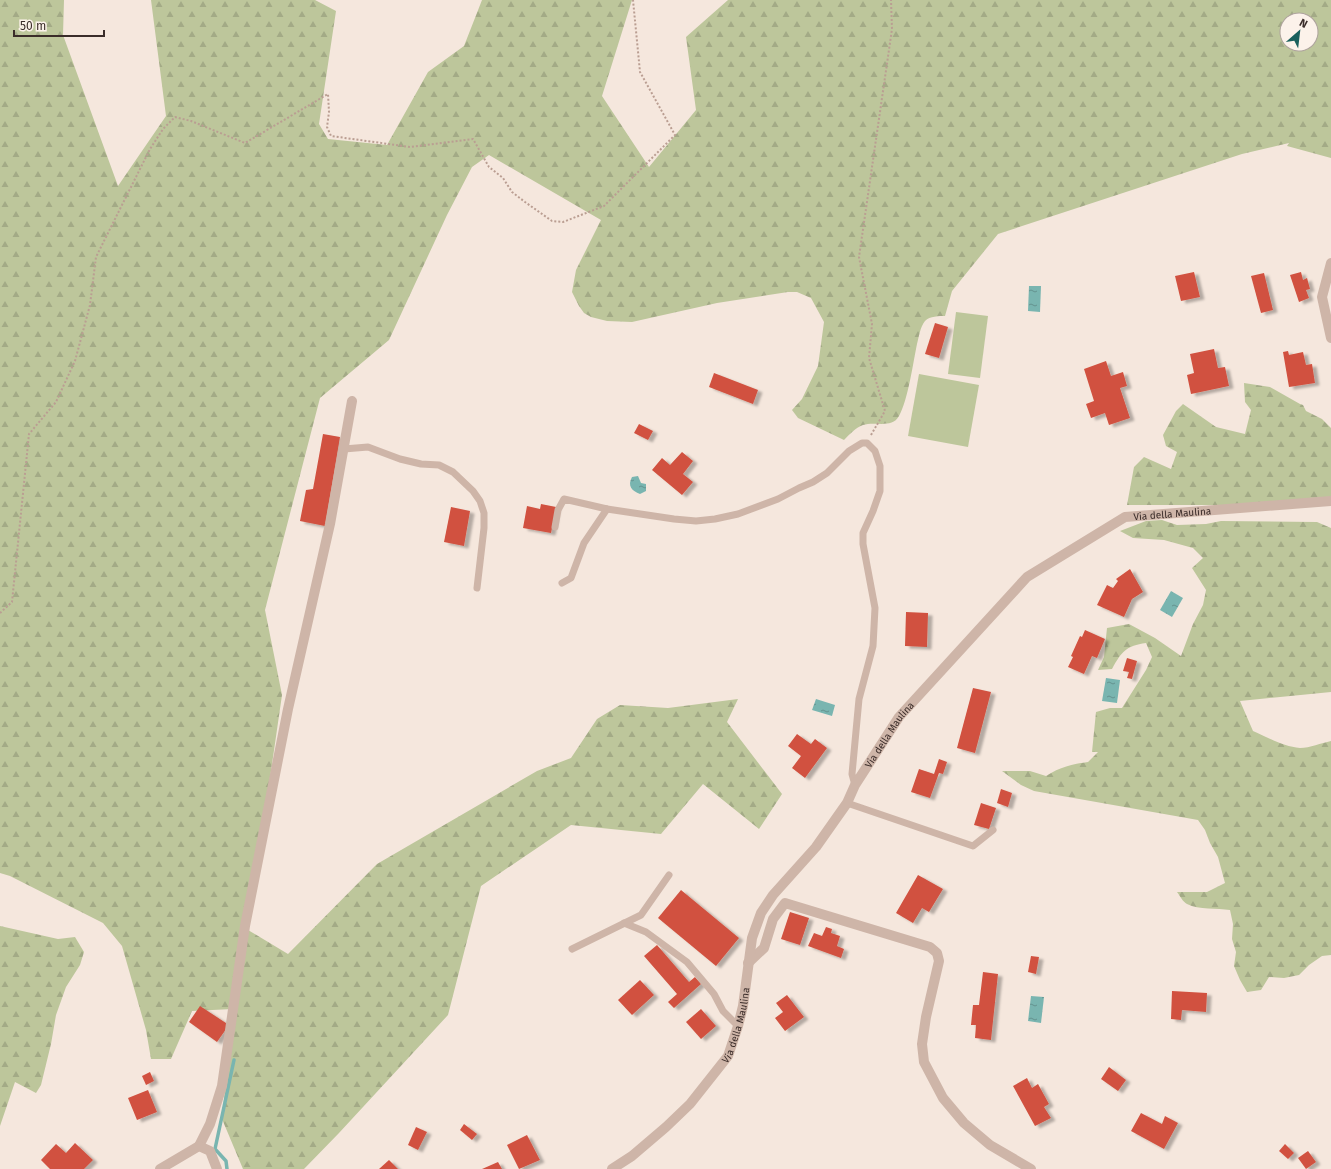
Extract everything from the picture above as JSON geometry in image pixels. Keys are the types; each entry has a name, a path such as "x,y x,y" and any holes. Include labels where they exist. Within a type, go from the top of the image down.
{"street":[{"path":"1331,263 1322,297 1331,338"},
{"path":"160,1169 199,1146 210,1124 222,1086 245,926 288,709 330,524 352,401"},
{"name":"Via della Maulina","path":"612,1169 632,1156 690,1104 728,1056 743,1006 752,938 761,913 773,896 816,847 847,803 855,785 899,717 1027,577 1125,517 1331,501"},
{"path":"748,963 764,948 773,919 785,903 930,946 937,953 939,961 926,1016 922,1044 924,1062 943,1098 964,1123 990,1144 1030,1169"},
{"path":"199,1146 210,1151 217,1169"}],"lane":[{"path":"555,527 558,510 564,499 607,509 696,521 738,514 778,499 813,482 833,467 849,451 862,443 867,443 875,451 880,466 880,491 863,533 863,544 875,608 872,646 859,699 852,774 855,785"},
{"path":"344,449 368,447 400,459 421,464 439,465 453,472 473,490 480,501 484,513 484,528 477,588"},
{"path":"562,583 571,578 584,543 607,509"},
{"path":"847,803 973,846 994,830"},
{"path":"572,949 640,916 669,875"},
{"path":"624,923 646,932 687,962 714,994 723,1011 738,1026"}],"path":[{"path":"0,613 12,602 29,434 56,402 75,361 90,304 96,257 147,156 163,129 175,117 191,121 245,143 328,94 329,112 327,127 331,136 410,147 473,139 489,167 502,178 512,192 552,221 563,222 604,206 675,135 640,72 633,0"},
{"path":"867,443 885,411 869,358 872,324 859,257 892,28 891,0"}],"green space":[{"path":"0,0 64,0 63,35 118,186 166,116 151,0 315,0 336,11 319,124 328,139 387,145 428,72 464,46 482,0 632,0 602,96 649,167 696,110 686,37 728,0 1331,0 1331,158 1287,146 1289,143 1242,154 998,234 952,291 945,316 932,317 923,323 917,344 908,391 899,416 896,420 888,424 868,424 860,426 844,440 798,418 792,410 802,399 818,366 824,322 811,298 797,292 788,292 717,303 632,322 607,321 591,317 584,313 572,292 576,270 601,220 489,155 472,167 447,215 389,340 320,398 265,610 282,695 248,930 288,954 377,864 537,771 571,758 597,719 620,705 668,708 738,699 727,722 782,794 759,829 703,784 661,834 571,825 481,886 448,1015 304,1169 243,1169 222,1119 233,1009 192,1011 171,1059 151,1059 146,1030 122,946 103,923 10,876 0,873"},
{"path":"956,312 988,316 980,378 948,374"},
{"path":"919,374 979,385 968,447 908,436"},
{"path":"1244,383 1270,387 1303,405 1306,411 1322,419 1331,428 1331,500 1321,505 1127,505 1134,467 1144,457 1171,469 1177,452 1166,446 1163,435 1176,411 1183,404 1216,427 1245,434 1251,410 1245,402"},
{"path":"1162,520 1177,525 1206,524 1221,521 1317,522 1331,528 1331,692 1240,701 1253,731 1288,746 1300,748 1331,741 1331,955 1322,956 1309,965 1299,975 1284,978 1269,977 1261,990 1247,992 1234,966 1236,952 1232,939 1233,924 1230,910 1192,906 1184,902 1177,892 1207,892 1225,883 1218,857 1205,830 1198,820 1034,791 1021,785 1002,771 1030,771 1046,776 1066,766 1088,762 1098,752 1092,752 1096,712 1110,708 1122,708 1146,670 1152,657 1146,643 1139,644 1125,650 1112,669 1098,670 1104,657 1107,628 1129,624 1155,638 1181,656 1193,624 1203,605 1206,590 1192,568 1203,558 1193,548 1164,540 1133,538 1120,531 1146,521"},
{"path":"0,926 58,939 75,937 84,952 80,965 66,987 56,1015 41,1085 36,1093 15,1082 0,1126"}],"water":[{"path":"1029,286 1041,286 1040,312 1028,311"},
{"path":"638,476 641,483 646,484 646,491 640,494 633,490 630,486 632,477"},
{"path":"1171,591 1183,598 1172,617 1160,610"},
{"path":"1106,678 1120,680 1117,703 1102,701"},
{"path":"816,699 835,705 832,716 812,710"},
{"path":"1031,996 1044,997 1041,1023 1028,1021"}],"building":[{"path":"1194,272 1200,297 1181,301 1175,276"},
{"path":"1301,272 1303,280 1307,278 1310,289 1306,290 1309,298 1299,302 1290,275"},
{"path":"1264,273 1273,310 1261,313 1251,276"},
{"path":"935,323 948,327 939,358 925,354"},
{"path":"1214,349 1218,368 1225,367 1229,386 1191,394 1187,375 1194,373 1190,354"},
{"path":"1288,351 1289,355 1303,352 1306,365 1312,364 1315,383 1289,387 1283,352"},
{"path":"1106,361 1111,376 1123,372 1127,386 1120,388 1130,418 1109,425 1105,413 1091,418 1086,404 1094,401 1084,369"},
{"path":"714,373 758,390 753,404 709,387"},
{"path":"639,424 653,431 648,440 634,433"},
{"path":"323,434 340,437 325,526 300,521 306,490 313,489"},
{"path":"682,452 693,461 683,474 693,482 682,495 652,470 662,458 670,465"},
{"path":"541,504 556,507 551,533 523,528 527,506 540,509"},
{"path":"451,507 470,511 464,546 444,542"},
{"path":"1130,569 1143,592 1132,599 1124,617 1097,605 1107,585 1113,588 1118,581 1116,579"},
{"path":"906,612 928,613 927,647 905,646"},
{"path":"1085,630 1105,639 1097,658 1092,656 1084,674 1068,667 1080,636 1082,637"},
{"path":"1127,658 1137,661 1132,679 1127,678 1129,672 1123,671"},
{"path":"973,688 991,692 975,753 957,748"},
{"path":"797,734 811,744 815,739 827,748 805,778 792,768 801,756 788,746"},
{"path":"939,759 947,762 943,774 939,773 930,798 911,792 919,769 934,774"},
{"path":"1001,789 1012,793 1008,807 997,803"},
{"path":"981,803 996,808 989,829 974,825"},
{"path":"918,875 943,889 929,912 922,908 913,923 896,913"},
{"path":"681,890 739,938 716,966 658,918"},
{"path":"790,912 809,918 800,945 781,939"},
{"path":"826,927 832,929 831,933 840,936 837,946 844,949 841,958 808,946 814,933 822,936"},
{"path":"657,945 689,982 695,977 701,984 674,1008 668,1002 677,994 644,956"},
{"path":"1031,956 1039,957 1036,974 1028,972"},
{"path":"983,972 998,974 991,1040 975,1038 976,1025 971,1025 973,1005 979,1005"},
{"path":"640,980 654,995 632,1015 618,1000"},
{"path":"1172,991 1207,993 1206,1012 1182,1010 1181,1020 1171,1019"},
{"path":"787,995 804,1017 785,1031 775,1018 783,1012 776,1003"},
{"path":"200,1006 229,1025 217,1042 189,1022"},
{"path":"701,1009 716,1026 701,1039 686,1022"},
{"path":"1109,1067 1126,1080 1118,1091 1101,1079"},
{"path":"150,1072 154,1081 146,1085 142,1076"},
{"path":"1027,1078 1032,1088 1038,1084 1049,1104 1044,1107 1051,1118 1035,1126 1013,1086"},
{"path":"148,1090 157,1112 137,1120 128,1098"},
{"path":"1141,1113 1162,1124 1165,1116 1178,1123 1164,1149 1131,1131"},
{"path":"464,1124 477,1134 472,1140 460,1130"},
{"path":"416,1127 427,1132 418,1150 408,1145"},
{"path":"527,1135 540,1160 519,1169 507,1145"},
{"path":"75,1143 93,1160 84,1169 50,1169 41,1160 56,1144 66,1153"},
{"path":"1285,1144 1294,1153 1288,1159 1279,1151"},
{"path":"1308,1151 1316,1162 1306,1169 1298,1158"},
{"path":"389,1160 398,1169 379,1169"},
{"path":"498,1162 502,1169 482,1169"}],"waterway":[{"path":"227,1169 226,1161 215,1149 234,1060"}]}
